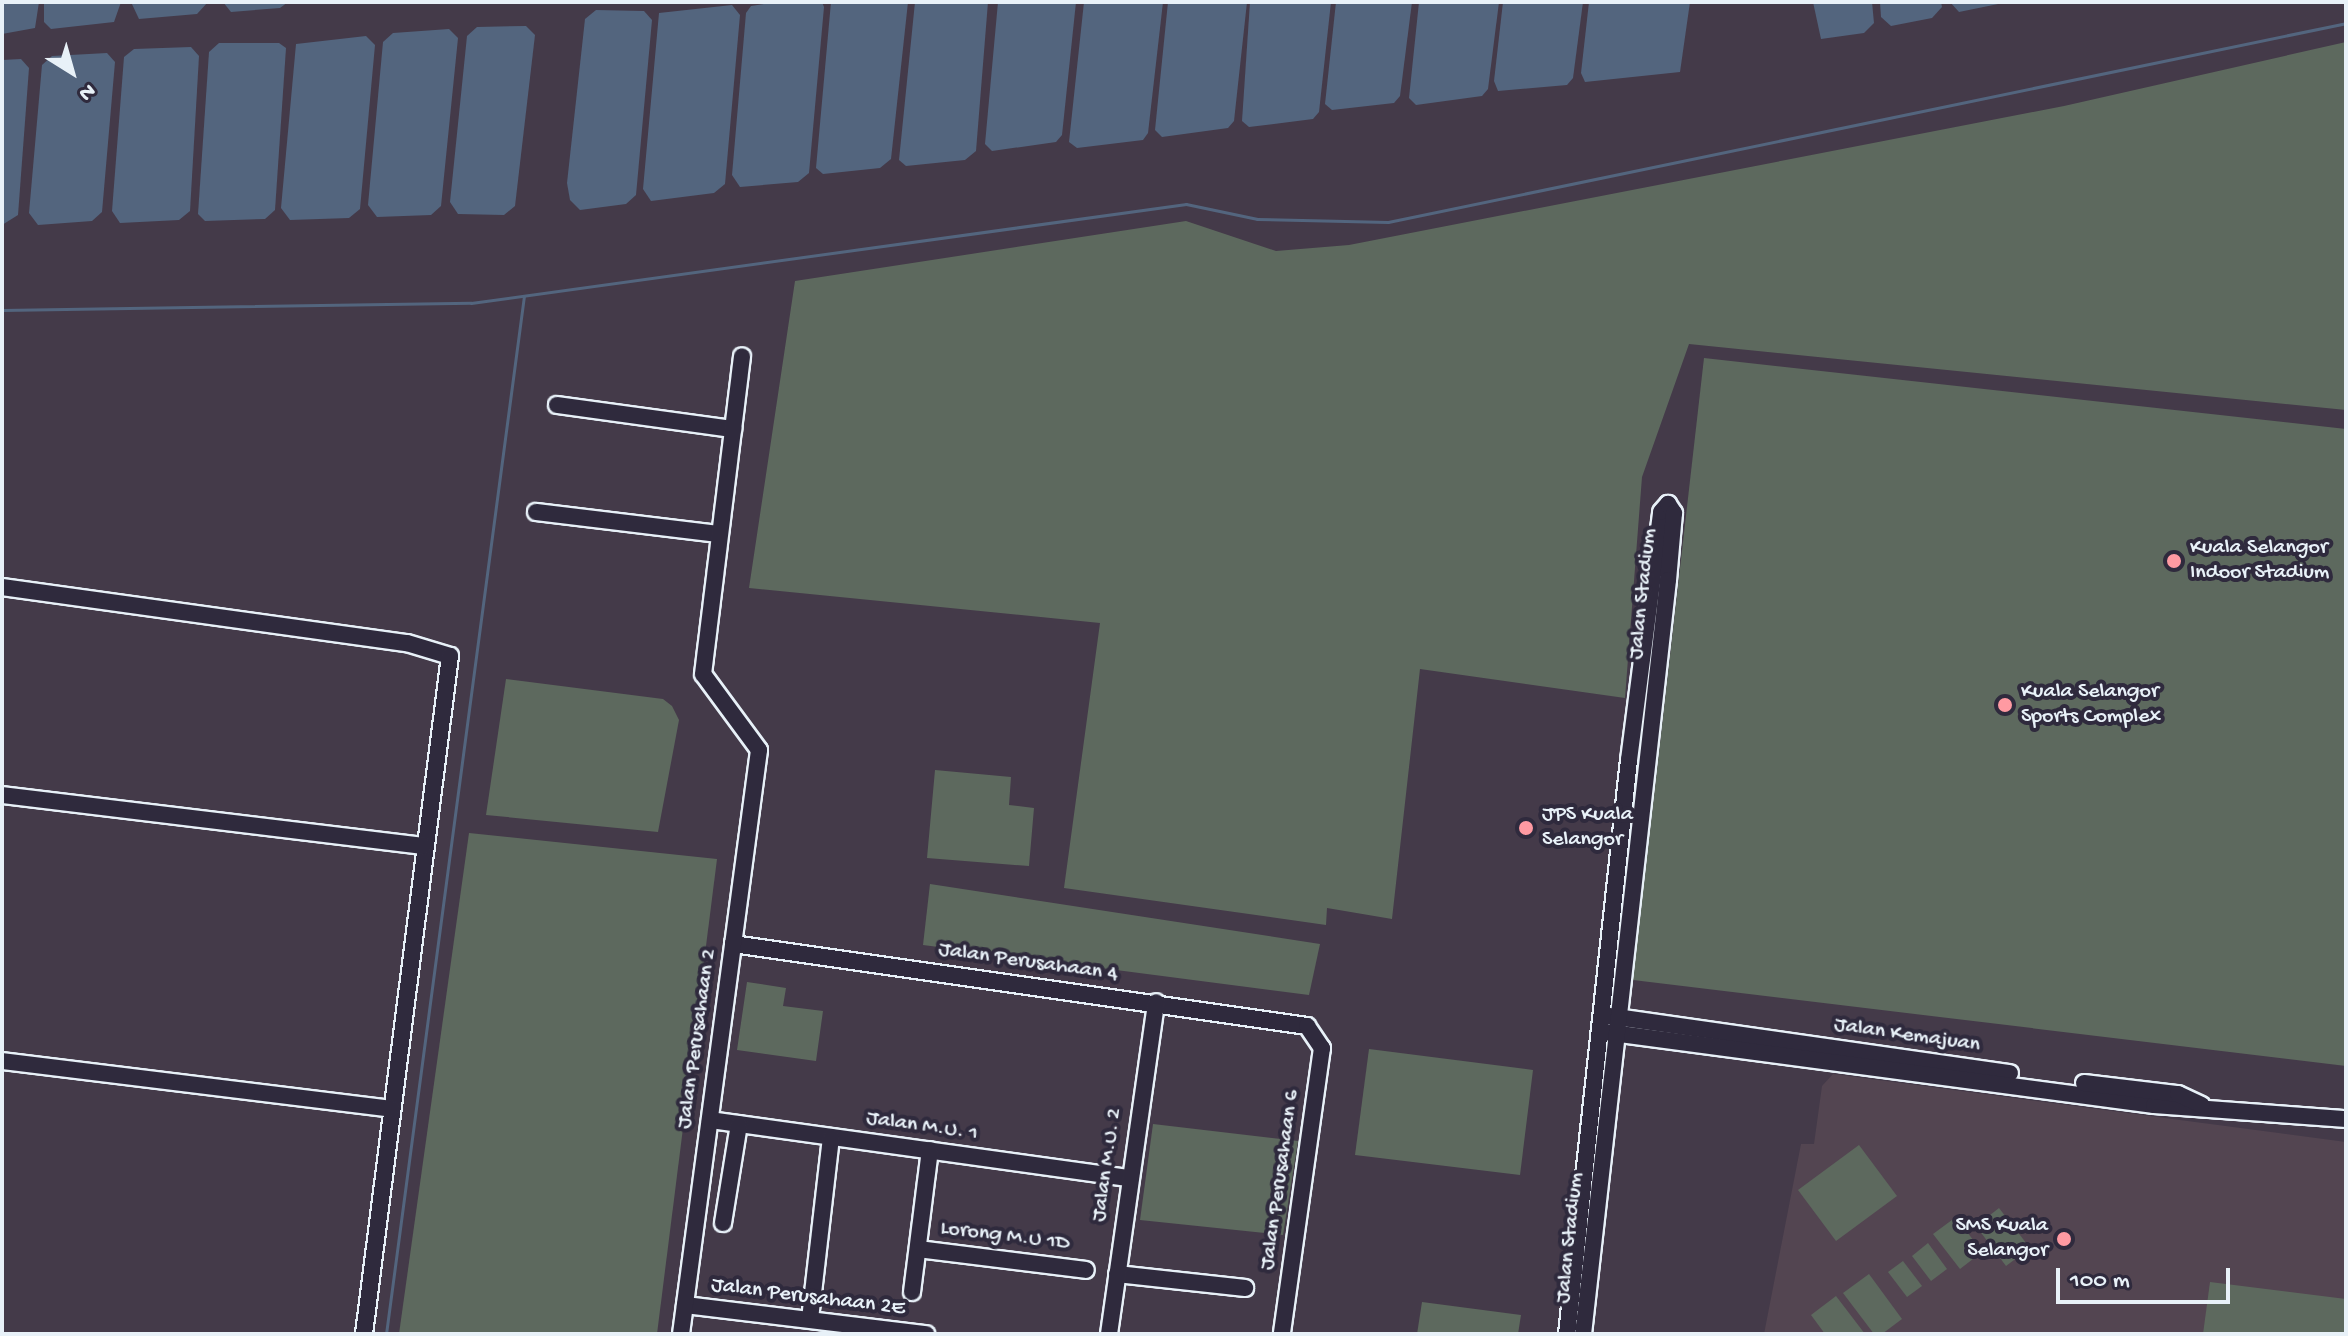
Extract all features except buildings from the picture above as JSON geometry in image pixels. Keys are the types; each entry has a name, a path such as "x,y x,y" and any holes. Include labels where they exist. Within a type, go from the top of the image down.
{"street":[{"path":"536,512 719,534 742,356"},
{"path":"557,405 733,429"},
{"name":"Jalan Stadium","path":"1567,1334 1609,1024 1668,580 1674,513 1668,504 1661,512 1631,744 1609,1024 1583,1334"},
{"name":"Jalan Perusahaan 2","path":"681,1334 759,750 703,674 719,534"},
{"path":"2,587 447,652 451,665 424,846 364,1334"},
{"path":"2,795 424,846"},
{"name":"Jalan Perusahaan 4","path":"733,944 1298,1022 1314,1033"},
{"name":"Jalan M.U. 2","path":"1109,1334 1156,1002"},
{"name":"Jalan Kemajuan","path":"1609,1024 2178,1094 2203,1105 2346,1119"},
{"name":"Jalan Perusahaan 6","path":"1282,1334 1322,1048 1314,1033"},
{"path":"2,1061 392,1109"},
{"name":"Jalan M.U. 1","path":"710,1120 1129,1178"},
{"path":"723,1223 739,1124"},
{"path":"810,1319 831,1137"},
{"path":"912,1292 930,1150"},
{"name":"Lorong M.U 1D","path":"918,1249 1086,1270"},
{"path":"1117,1274 1245,1288"},
{"name":"Jalan Perusahaan 2E","path":"685,1305 926,1334"}],"shaded area":[{"name":"SMS Kuala Selangor","path":"1833,1074 2346,1142 2346,1334 1764,1334 1801,1144 1814,1144 1822,1086"}],"green space":[{"path":"2346,42 2346,410 1689,344 1642,477 1625,698 1420,669 1392,919 1327,908 1326,925 1064,888 1100,623 749,588 795,281 1186,221 1276,251 1349,245 2064,106"},
{"name":"Kuala Selangor Sports Complex","path":"1704,358 2346,429 2346,1066 1633,980"},
{"path":"506,679 663,699 672,706 679,720 658,832 486,815"},
{"path":"935,770 1011,777 1009,805 1034,808 1029,866 927,858"},
{"path":"469,833 717,859 657,1334 399,1334"},
{"path":"930,884 1320,944 1309,995 923,945"},
{"path":"747,982 786,988 783,1006 823,1011 816,1061 737,1050"},
{"path":"1369,1049 1533,1070 1520,1175 1355,1155"},
{"path":"1153,1124 1298,1141 1283,1235 1140,1220"},
{"path":"1859,1145 1897,1196 1836,1241 1798,1190"},
{"path":"1999,1208 2030,1248 2006,1266 1976,1226"},
{"path":"1956,1217 1982,1252 1960,1269 1933,1234"},
{"path":"1928,1243 1947,1269 1931,1281 1912,1256"},
{"path":"1903,1261 1922,1286 1907,1297 1888,1272"},
{"path":"1869,1274 1902,1319 1882,1334 1874,1334 1843,1293"},
{"path":"2210,1282 2346,1299 2346,1334 2203,1334"},
{"path":"1836,1296 1865,1334 1825,1334 1811,1315"},
{"path":"1422,1302 1521,1315 1518,1334 1417,1334"}],"water":[{"path":"2,2 39,2 35,28 2,34"},
{"path":"44,2 121,2 114,22 51,29 44,22"},
{"path":"131,2 208,2 197,14 139,19"},
{"path":"223,2 288,2 280,8 231,12"},
{"path":"778,2 822,2 824,7 809,173 798,182 740,187 732,175 746,13 751,6"},
{"path":"831,2 908,2 891,159 880,168 823,174 816,168"},
{"path":"915,2 988,2 976,151 965,160 906,166 899,160"},
{"path":"998,2 1076,2 1062,135 1056,142 992,151 985,144"},
{"path":"1084,2 1163,2 1148,133 1143,140 1077,148 1069,142"},
{"path":"1168,2 1247,2 1234,121 1228,128 1162,137 1155,130"},
{"path":"1250,2 1331,2 1319,112 1313,119 1249,127 1242,121"},
{"path":"1336,2 1412,2 1400,96 1394,103 1332,110 1325,104"},
{"path":"1419,2 1499,2 1488,89 1482,96 1416,105 1409,98"},
{"path":"1503,2 1583,2 1573,78 1567,85 1498,91 1494,81"},
{"path":"1589,2 1690,2 1680,72 1585,82 1581,73"},
{"path":"1813,2 1872,2 1874,23 1864,33 1821,39"},
{"path":"1880,2 1941,2 1942,7 1932,18 1891,26 1881,17"},
{"path":"1950,2 2008,2 1959,12"},
{"path":"732,5 740,15 725,184 714,193 651,201 643,189 659,13"},
{"path":"596,10 644,11 652,20 636,195 626,204 580,210 570,200 567,183 585,19"},
{"path":"526,26 535,35 515,206 504,215 458,214 450,202 467,36 477,27"},
{"path":"449,29 458,38 441,206 431,215 377,217 368,205 383,42 393,33"},
{"path":"366,36 375,45 360,209 349,218 290,220 281,208 296,44"},
{"path":"219,43 279,43 286,48 275,210 265,219 205,221 198,214 209,52"},
{"path":"191,47 199,56 190,211 179,220 120,223 112,211 124,57 134,49"},
{"path":"107,53 115,62 102,212 92,221 38,225 29,213 42,65 52,56"},
{"path":"21,59 29,68 18,215 2,225 2,60"}],"waterway":[{"path":"2,310 471,303 1186,204 1257,219 1388,222 2346,23"},
{"path":"386,1334 524,296"}],"place":[{"name":"Kuala Selangor Indoor Stadium","path":"2174,561"},
{"name":"Kuala Selangor Sports Complex","path":"2005,705"},
{"name":"JPS Kuala Selangor","path":"1526,828"},
{"name":"SMS Kuala Selangor","path":"2064,1239"}]}
